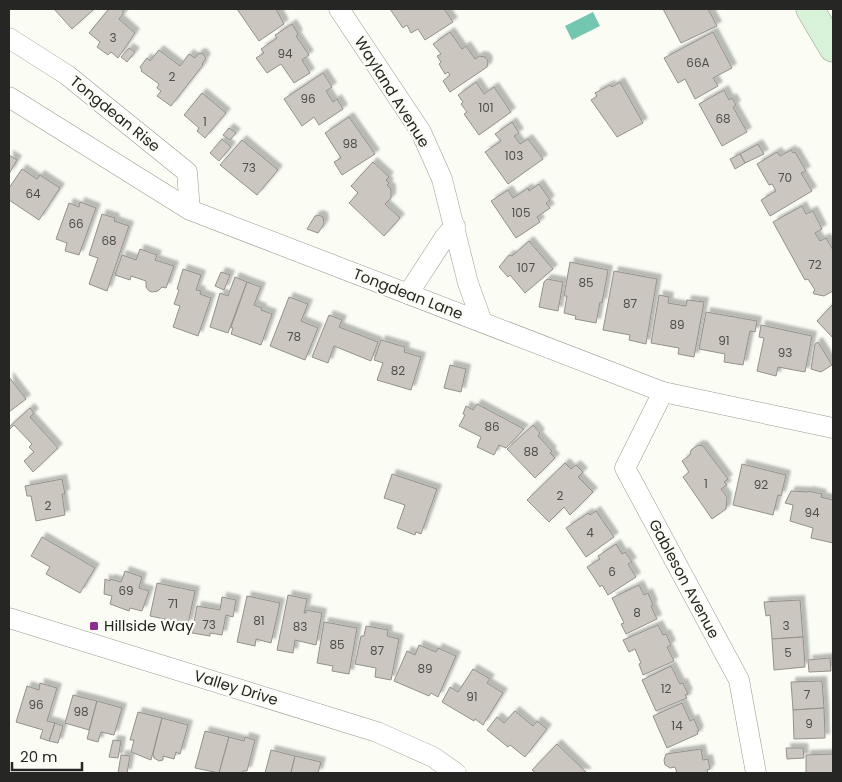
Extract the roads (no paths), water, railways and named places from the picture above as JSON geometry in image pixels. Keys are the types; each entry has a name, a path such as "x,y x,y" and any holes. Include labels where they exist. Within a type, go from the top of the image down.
{"street":[{"name":"Wayland Avenue","path":"339,9 421,132 442,179 468,283 482,322"},
{"path":"810,9 833,48"},
{"name":"Tongdean Rise","path":"9,38 67,75 187,172 190,210"},
{"name":"Tongdean Lane","path":"9,97 190,210 663,392 833,428"},
{"path":"408,294 455,226"},
{"name":"Gableson Avenue","path":"663,392 625,468 739,680 756,773"},
{"name":"Valley Drive","path":"9,618 377,732 433,757 456,773"}],"place":[{"name":"Hillside Way","path":"94,626"}]}
